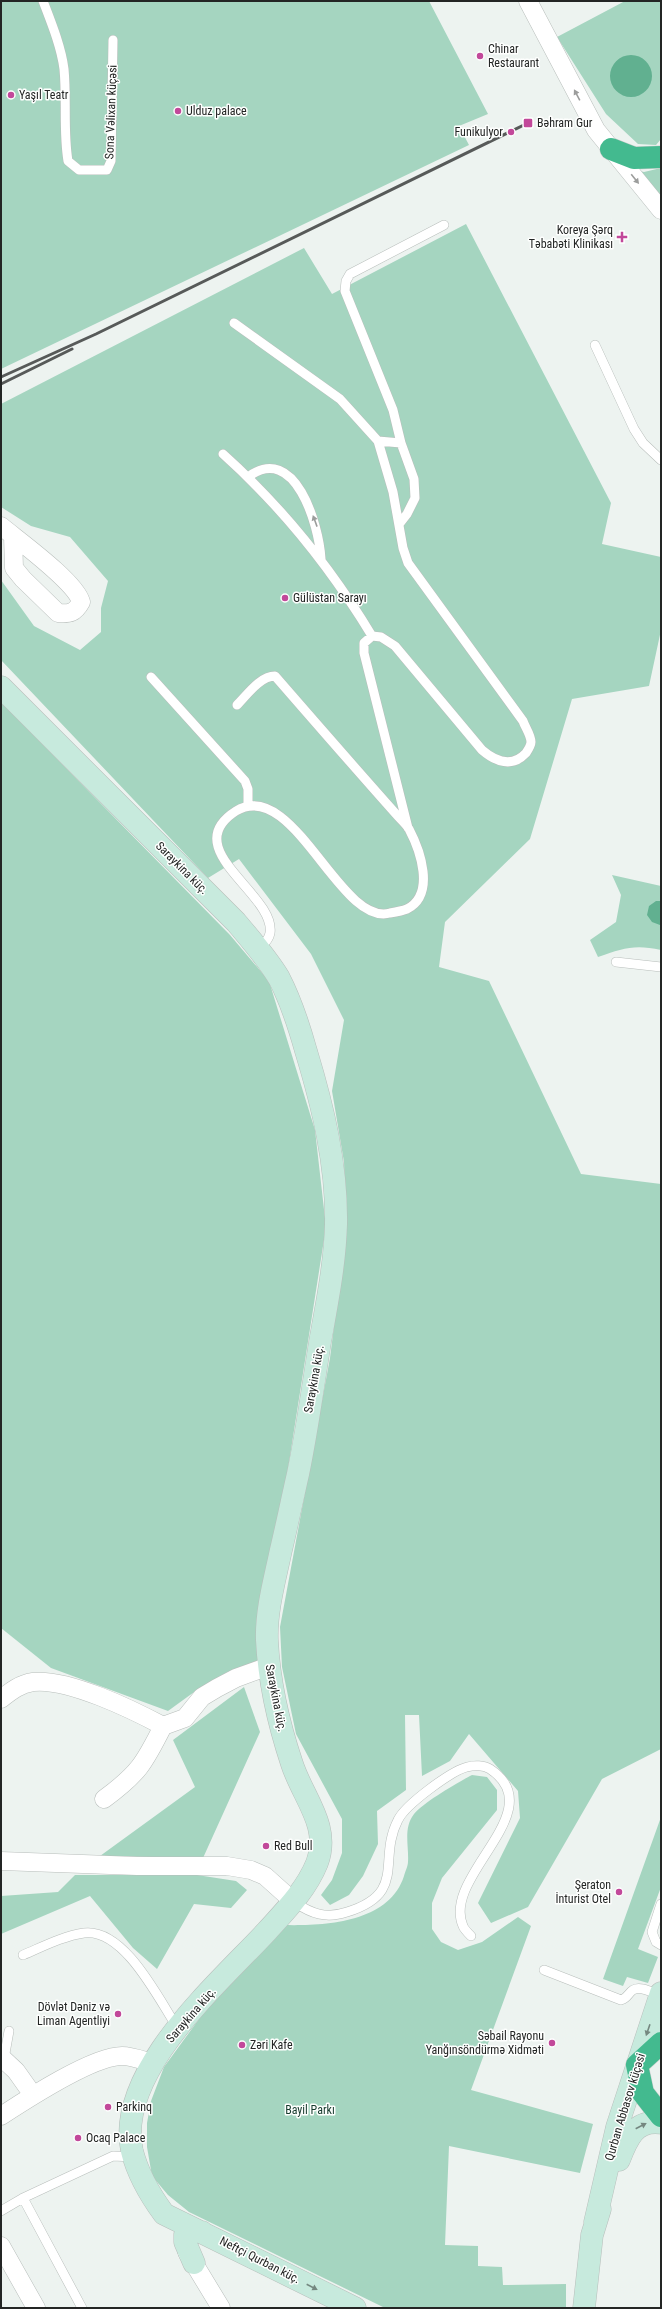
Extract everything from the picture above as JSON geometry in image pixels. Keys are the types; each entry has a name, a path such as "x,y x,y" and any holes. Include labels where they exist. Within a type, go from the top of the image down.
{"highway":[{"path":"611,149 634,158 661,157"},
{"path":"661,2043 636,2065 643,2093 661,2116"}],"street":[{"path":"528,1 596,130 661,210"},
{"name":"Saraykina küç.","path":"1,687 231,917 277,974 287,994 323,1108 327,1128 335,1198 335,1246 300,1462 271,1594 267,1633 270,1666 292,1765 298,1782 318,1820 321,1832 319,1857 307,1884 294,1902 178,2028 152,2063 142,2084 132,2117 131,2130 134,2157 149,2192 164,2214"},
{"path":"104,1799 125,1784 137,1772 163,1726 185,1718 202,1697 217,1688 236,1678 270,1666"},
{"path":"1,1699 16,1687 33,1682 53,1683 125,1706 163,1726"},
{"path":"1,1861 137,1866 227,1866 251,1870 264,1876 294,1902"},
{"name":"Qurban Abbasov küçəsi","path":"595,2222 610,2153 636,2065 661,1994"},
{"path":"1,2116 33,2095 98,2061 111,2057 133,2057 152,2063"},
{"path":"2,2058 16,2071 33,2095"},
{"path":"584,2308 588,2262 595,2222 626,2140 640,2126 646,2123 661,2123"},
{"path":"164,2214 221,2308"},
{"name":"Neftçi Qurban küç.","path":"164,2214 355,2308"},
{"path":"194,2263 185,2242 185,2235 189,2232 202,2232"},
{"path":"1,2246 36,2308"}],"lane":[{"name":"Sona Vəlixan küçəsi","path":"42,1 54,30 64,68 66,146 68,162 79,170 107,170 111,161 113,40"},
{"path":"400,523 407,514 415,498 414,479 401,443 393,410 344,291 346,281 350,274 444,225"},
{"path":"234,324 340,399 378,441 393,492 400,523 403,548 408,563 523,721 531,742 528,750 520,759 507,763 494,760 482,750 395,646 381,636 372,636 364,643 364,653 408,828 423,867 424,881 418,897 408,908 387,914 367,910 342,885 287,821 271,809 248,806 237,811 226,820 220,829 218,841 220,855 267,914 270,934 266,942 258,949"},
{"path":"595,344 634,429 643,443 661,460"},
{"path":"378,441 401,443"},
{"path":"223,454 248,476 321,559 348,597 372,636"},
{"path":"248,476 260,468 270,467 293,479 304,496 315,520 320,538 321,559"},
{"path":"237,705 262,680 269,676 276,676 408,828"},
{"path":"151,677 245,781 248,789 248,806"},
{"path":"616,962 661,967"},
{"path":"294,1902 309,1912 327,1915 340,1914 367,1905 383,1890 388,1878 393,1829 398,1818 410,1804 458,1771 467,1766 480,1765 489,1768 499,1778 506,1788 510,1803 508,1816 502,1829 476,1868 461,1908 463,1926 471,1936"},
{"path":"661,1904 652,1932 656,1942 661,1945"},
{"path":"23,1955 68,1937 84,1933 96,1933 118,1944 134,1962 178,2028"},
{"path":"544,1970 621,2000 626,1998 633,1990 640,1988 661,1994"},
{"path":"2,2058 9,2031"},
{"path":"1,2211 23,2198 113,2156 134,2157"},
{"path":"23,2198 82,2308"}],"green space":[{"path":"1,1 429,1 488,114 459,126 469,145 1,369"},
{"path":"625,1 661,1 661,139 656,145 638,144 606,114 557,37"},
{"path":"661,168 661,201 635,170 644,172"},
{"path":"466,224 611,503 602,544 661,557 661,630 649,686 572,699 530,839 445,922 439,967 489,981 581,1174 661,1184 661,1749 602,1779 528,1907 491,1923 478,1903 520,1818 518,1791 469,1734 450,1761 422,1776 419,1715 405,1715 406,1790 377,1811 378,1844 363,1876 349,1895 330,1905 321,1895 332,1880 342,1853 342,1819 296,1734 282,1667 280,1627 330,1358 346,1230 344,1162 332,1091 344,1020 311,954 239,859 208,878 1,660 1,580 34,626 80,650 101,632 101,608 108,581 70,537 31,526 1,507 1,404 304,248 332,294"},
{"path":"1,702 230,935 269,981 315,1130 326,1227 257,1666 201,1687 168,1711 51,1668 1,1628"},
{"path":"612,875 661,886 661,950 636,947 615,951 598,957 590,940 616,922 621,895"},
{"path":"244,1687 260,1732 203,1858 100,1856 195,1787 173,1740"},
{"name":"Bayil Parkı","path":"472,1775 487,1777 497,1790 497,1810 442,1878 432,1903 432,1929 441,1942 458,1950 482,1942 518,1917 531,1926 471,2090 593,2124 580,2173 449,2146 445,2245 478,2246 478,2266 502,2267 503,2285 566,2284 566,2308 385,2308 189,2212 168,2195 152,2176 147,2147 147,2123 151,2101 164,2067 202,2015 283,1925 335,1922 370,1912 385,1904 396,1892 408,1864 407,1837 409,1825 414,1814 433,1798"},
{"path":"661,1817 661,1887 638,1949 658,1957 648,1983 627,1977 623,1986 603,1979"},
{"path":"75,1875 197,1875 236,1881 247,1890 231,1908 194,1904 157,1969 133,1948 90,1896 1,1934 1,1896 58,1892"}],"shaded area":[{"path":"627,55 635,55 643,58 649,64 652,76 649,88 643,94 635,97 627,97 619,94 613,88 610,80 610,72 613,64 619,58"},
{"path":"656,901 661,901 660,925 652,922 647,915 649,906"}],"railway":[{"path":"1,377 96,334 528,123"},
{"path":"1,384 72,349"}],"place":[{"name":"Chinar Restaurant","path":"480,56"},
{"name":"Yaşıl Teatr","path":"11,95"},
{"name":"Ulduz palace","path":"178,111"},
{"name":"Bəhram Gur","path":"528,123"},
{"name":"Funikulyor","path":"511,132"},
{"name":"Koreya Şərq Təbabəti Klinikası","path":"622,237"},
{"name":"Gülüstan Sarayı","path":"285,598"},
{"name":"Red Bull","path":"266,1846"},
{"name":"Şeraton İnturist Otel","path":"619,1892"},
{"name":"Dövlət Dəniz və Liman Agentliyi","path":"118,2014"},
{"name":"Səbail Rayonu Yanğınsöndürmə Xidməti","path":"552,2043"},
{"name":"Zəri Kafe","path":"242,2045"},
{"name":"Parkinq","path":"108,2107"},
{"name":"Ocaq Palace","path":"78,2138"}]}
